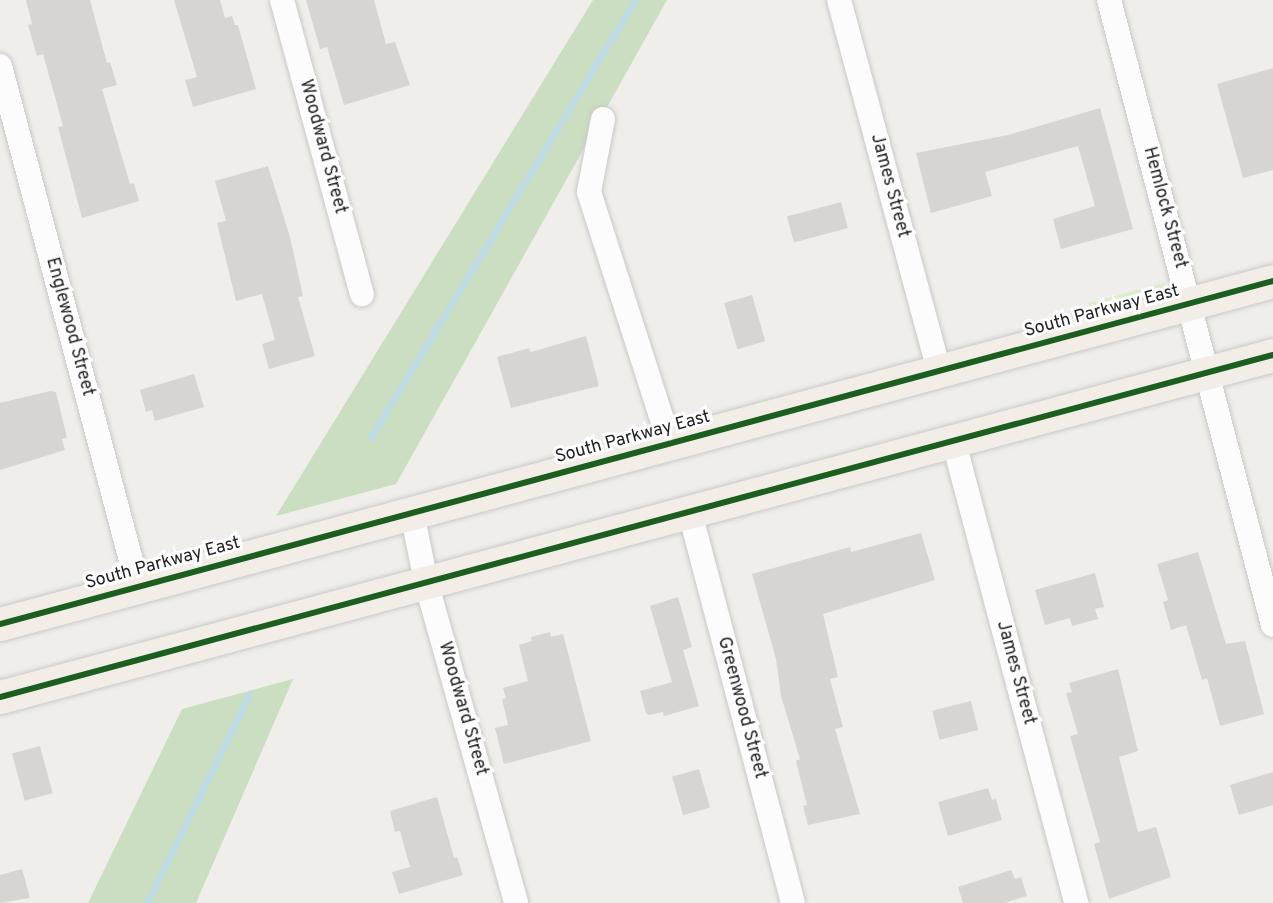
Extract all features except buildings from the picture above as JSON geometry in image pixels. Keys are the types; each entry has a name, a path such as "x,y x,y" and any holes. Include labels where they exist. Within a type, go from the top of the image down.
{"main road":[{"name":"South Parkway East","path":"0,624 1273,281"},
{"path":"0,697 954,443 1273,355"}],"street":[{"name":"Woodward Street","path":"282,0 362,294"},
{"name":"James Street","path":"839,0 939,371"},
{"name":"Hemlock Street","path":"1108,0 1273,625"},
{"name":"Englewood Street","path":"0,66 138,587"},
{"path":"603,119 589,192 670,444"},
{"name":"James Street","path":"954,443 1076,903"},
{"name":"Woodward Street","path":"411,513 426,582 516,903"},
{"name":"Greenwood Street","path":"690,513 793,903"}],"green space":[{"path":"593,0 667,0 396,484 276,516"},
{"path":"1167,282 1158,292 1090,310 1089,303"},
{"path":"293,679 196,903 88,903 182,709"}],"waterway":[{"path":"371,437 635,0"},
{"path":"147,903 249,695"}],"cycle path":[{"path":"0,624 1273,281"},
{"path":"0,697 1273,355"}]}
